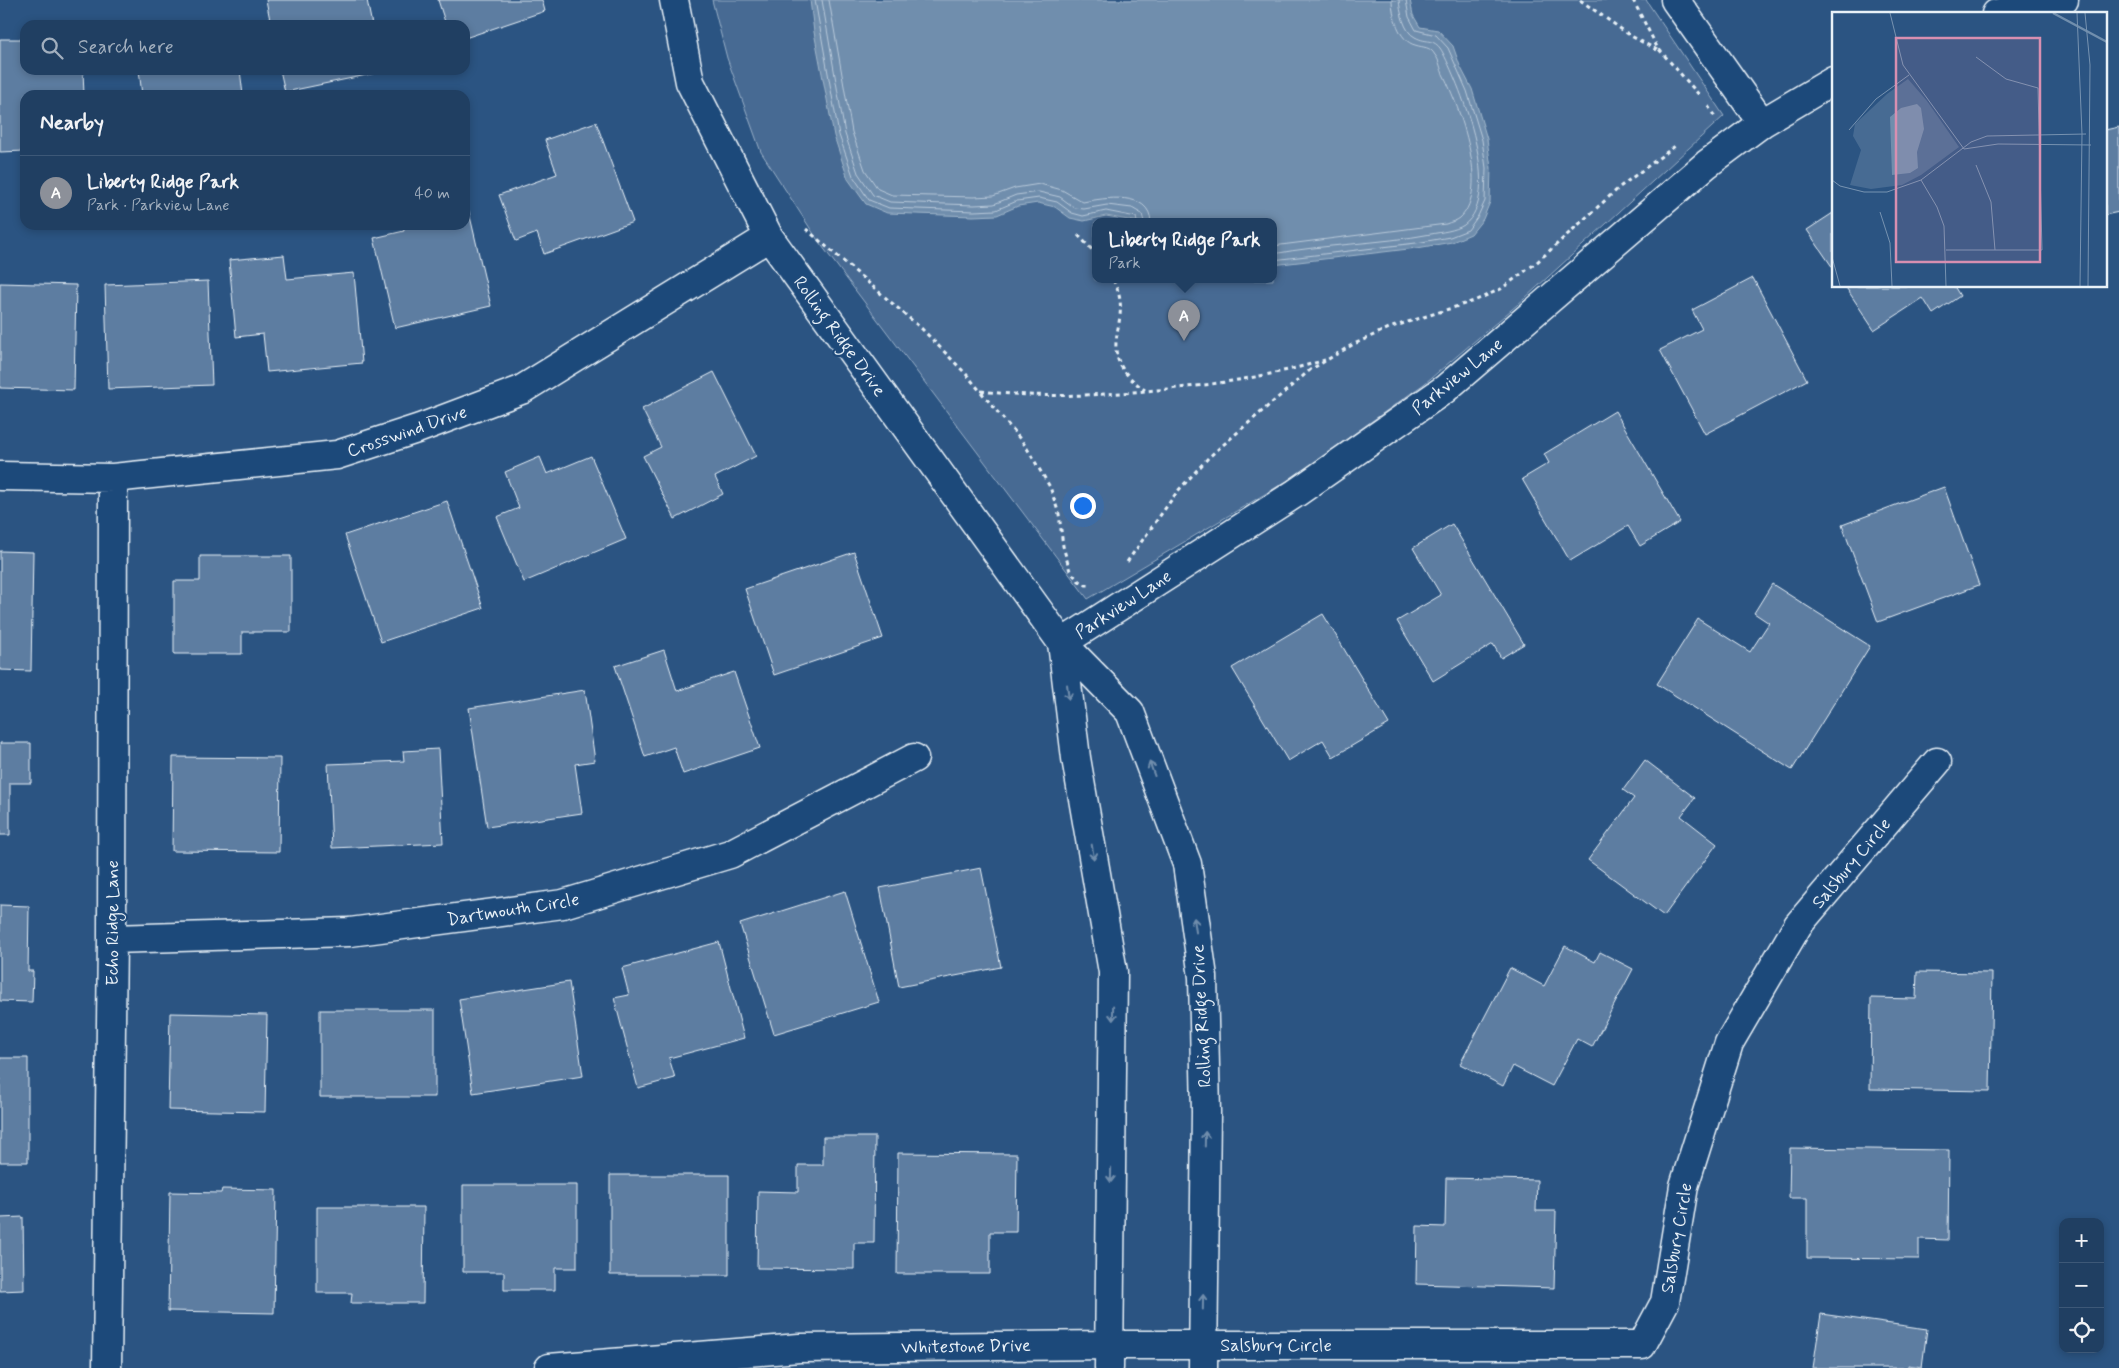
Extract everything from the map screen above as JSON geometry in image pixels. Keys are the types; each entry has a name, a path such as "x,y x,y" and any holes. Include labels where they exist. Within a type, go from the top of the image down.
{"street":[{"name":"Rolling Ridge Drive","path":"674,0 690,82 769,237 1062,643 1130,712 1186,864 1203,978 1206,1112 1203,1356"},
{"path":"1675,0 1762,123"},
{"path":"2006,12 2064,0"},
{"name":"Parkview Lane","path":"1062,643 1296,494 1445,389 1707,164 1762,123 1832,82"},
{"name":"Crosswind Drive","path":"0,476 113,478 337,455 429,425 521,390 769,237"},
{"name":"Echo Ridge Lane","path":"107,1368 112,939 113,478"},
{"name":"Rolling Ridge Drive","path":"1062,643 1076,758 1113,972 1109,1356"},
{"name":"Dartmouth Circle","path":"112,939 350,932 563,904 730,854 914,758"},
{"name":"Salsbury Circle","path":"1203,1356 1642,1345 1665,1302 1684,1186 1729,1043 1798,926 1937,762"},
{"name":"Whitestone Drive","path":"550,1368 799,1348 1109,1356 1203,1356"}],"path":[{"path":"1580,0 1631,36 1661,52"},
{"path":"1633,0 1661,52 1705,102 1715,117 1708,122"},
{"path":"1124,567 1177,492 1209,458 1310,370 1352,345 1389,328 1474,301 1501,289 1536,263 1621,186 1680,143"},
{"path":"806,229 922,329 981,391 1025,445 1050,487 1059,514 1070,571 1086,585 1098,584"},
{"path":"1078,235 1092,250"},
{"path":"1116,283 1119,290 1121,303 1116,329 1115,347 1117,361 1122,371 1146,391"},
{"path":"981,391 1018,396 1046,397 1146,391 1252,379 1330,358"}],"shaded area":[{"path":"712,0 1646,0 1724,116 1524,299 1424,384 1292,478 1088,599 819,242 761,152 727,58"}],"water":[{"path":"810,0 1410,0 1413,15 1420,27 1438,30 1453,46 1460,66 1472,89 1487,139 1491,168 1490,202 1483,219 1471,234 1452,242 1277,265 1277,218 1117,218 1106,216 1084,221 1070,218 1055,207 1038,203 1018,206 997,215 887,213 866,204 848,179 834,136 814,32"}],"building":[{"path":"266,0 367,0 371,20 270,20"},
{"path":"438,0 542,0 545,11 470,36 470,20 444,20"},
{"path":"0,39 20,39 20,75 83,75 84,90 20,90 20,151 0,152"},
{"path":"140,75 241,75 242,90 141,90"},
{"path":"281,75 367,75 295,90 285,90"},
{"path":"596,122 633,222 544,254 537,233 516,241 499,195 557,174 545,140"},
{"path":"2119,127 2119,212 2106,215 2106,130"},
{"path":"1832,214 1832,267 1807,230"},
{"path":"470,216 491,306 395,328 374,238 404,231 470,230"},
{"path":"284,255 287,279 354,273 362,363 267,372 263,334 236,337 229,260"},
{"path":"1753,278 1807,380 1705,434 1660,350 1702,329 1692,310"},
{"path":"208,281 212,385 108,389 105,285"},
{"path":"0,283 76,285 74,390 0,388"},
{"path":"1846,288 1955,288 1960,296 1933,314 1923,298 1874,330"},
{"path":"714,372 756,456 715,477 723,494 675,519 643,456 661,447 642,409"},
{"path":"1615,411 1680,522 1640,546 1628,526 1570,561 1522,479 1549,463 1544,454"},
{"path":"591,456 626,539 524,582 497,517 519,508 505,472 540,457 547,474"},
{"path":"1944,487 1979,585 1878,622 1842,525"},
{"path":"447,501 483,608 381,642 345,535"},
{"path":"1452,524 1524,644 1501,658 1493,644 1433,681 1397,621 1441,595 1413,548"},
{"path":"0,551 33,552 31,671 0,670"},
{"path":"854,552 883,638 774,675 745,589"},
{"path":"200,556 291,556 291,632 242,632 242,654 174,654 174,581 200,581"},
{"path":"1772,584 1870,646 1792,770 1657,684 1698,619 1750,652 1769,623 1754,613"},
{"path":"1323,614 1389,724 1333,757 1323,740 1288,761 1232,668"},
{"path":"664,650 677,691 734,672 760,748 683,774 674,747 645,757 615,666"},
{"path":"585,690 595,761 575,764 582,813 487,827 469,708"},
{"path":"0,743 31,743 31,783 10,783 10,835 0,835"},
{"path":"438,749 443,843 332,848 328,764 404,761 403,751"},
{"path":"173,757 280,758 279,852 172,851"},
{"path":"1645,760 1695,798 1681,816 1717,844 1664,916 1588,860 1634,798 1623,790"},
{"path":"981,868 1001,967 899,987 880,888"},
{"path":"845,891 879,1002 774,1034 740,924"},
{"path":"0,905 29,906 28,971 33,971 32,1002 0,1001"},
{"path":"719,942 744,1038 669,1058 675,1078 638,1088 614,998 629,995 622,968"},
{"path":"1565,946 1595,962 1600,952 1633,969 1592,1047 1577,1039 1552,1086 1513,1066 1503,1086 1460,1064 1510,968 1544,986"},
{"path":"1917,972 1992,973 1990,1091 1870,1089 1871,998 1916,999"},
{"path":"569,982 583,1076 473,1093 459,999"},
{"path":"320,1010 435,1010 435,1097 320,1097"},
{"path":"170,1013 267,1015 265,1112 168,1110"},
{"path":"0,1058 28,1058 28,1162 0,1162"},
{"path":"823,1137 875,1137 874,1243 854,1243 854,1269 757,1268 758,1191 798,1192 798,1165 823,1165"},
{"path":"1790,1148 1949,1150 1948,1240 1919,1239 1919,1259 1807,1258 1807,1198 1789,1198"},
{"path":"898,1153 1017,1154 1016,1232 990,1232 990,1274 897,1274"},
{"path":"610,1175 729,1175 729,1275 610,1275"},
{"path":"1446,1178 1537,1180 1536,1211 1556,1211 1554,1288 1416,1284 1417,1226 1445,1227"},
{"path":"463,1185 577,1185 577,1268 555,1268 555,1290 504,1290 504,1272 463,1272"},
{"path":"222,1189 276,1190 274,1313 168,1311 170,1192 221,1193"},
{"path":"317,1207 424,1207 423,1303 351,1303 352,1293 317,1293"},
{"path":"23,1217 24,1290 0,1291 0,1218"},
{"path":"1821,1314 1927,1329 1922,1367 1908,1365 1908,1368 1813,1368"}],"place":[{"name":"Liberty Ridge Park","path":"1184,341"}]}
